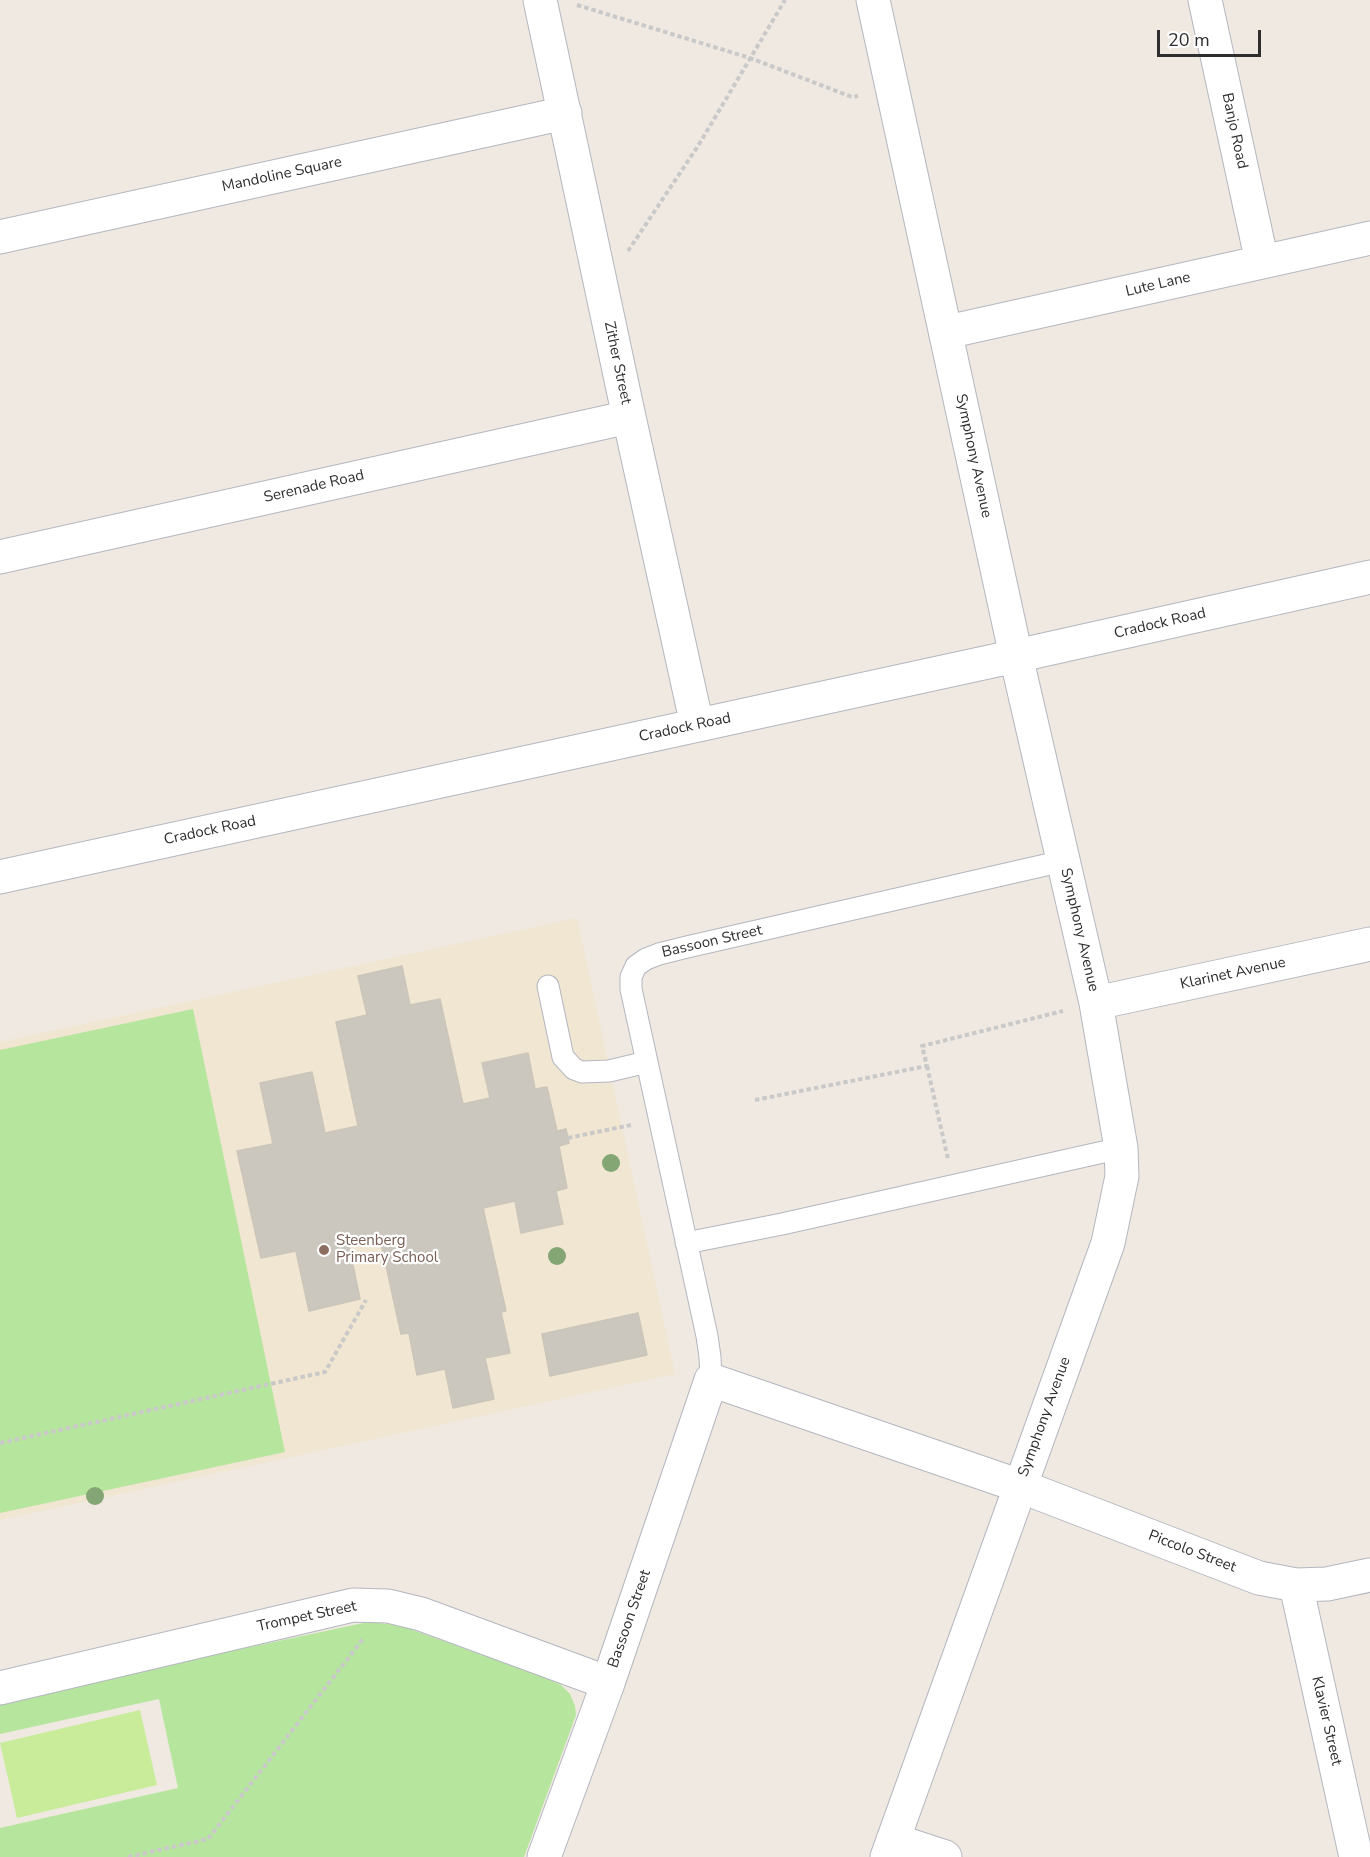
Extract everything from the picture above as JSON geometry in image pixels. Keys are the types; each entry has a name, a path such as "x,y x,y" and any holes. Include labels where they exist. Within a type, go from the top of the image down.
{"street":[{"name":"Zither Street","path":"540,0 629,417 698,725"},
{"name":"Symphony Avenue","path":"873,0 1016,656 1096,1003 1121,1148 1122,1176 1108,1243 890,1848 945,1857"},
{"name":"Banjo Road","path":"1205,0 1262,262"},
{"name":"Mandoline Square","path":"0,237 565,113"},
{"name":"Lute Lane","path":"947,332 1370,238"},
{"name":"Serenade Road","path":"0,557 629,417"},
{"name":"Cradock Road","path":"0,877 1370,577"},
{"name":"Klarinet Avenue","path":"1096,1003 1370,944"},
{"path":"711,1380 1020,1486"},
{"name":"Bassoon Street","path":"544,1857 608,1683 711,1380"},
{"name":"Piccolo Street","path":"1020,1486 1259,1578 1296,1585 1327,1584 1370,1575"},
{"name":"Klavier Street","path":"1296,1585 1356,1857"},
{"name":"Trompet Street","path":"0,1688 353,1605 388,1606 421,1614 608,1683"}],"lane":[{"name":"Bassoon Street","path":"711,1380 707,1336 631,989 631,977 636,966 646,958 720,939 1063,861"},
{"path":"548,987 563,1057 574,1069 582,1072 609,1071 647,1062"},
{"path":"686,1244 1121,1148"}],"path":[{"path":"596,264 626,255 698,147 785,0"},
{"path":"573,3 750,58 852,97 858,96"},
{"path":"954,1186 922,1046 1096,1003"},
{"path":"755,1100 927,1066"},
{"path":"568,1138 658,1119"},
{"path":"0,1443 325,1372 366,1300"},
{"path":"128,1857 208,1839 388,1606"}],"shaded area":[{"name":"Steenberg Primary School","path":"577,918 675,1374 0,1520 0,1042"}],"green space":[{"path":"193,1009 285,1452 0,1513 0,1050"},
{"path":"368,1622 399,1625 546,1678 561,1685 570,1694 576,1715 524,1857 0,1857 0,1828 178,1788 159,1699 0,1734 0,1700"},
{"path":"140,1710 157,1785 17,1818 0,1743"}],"building":[{"path":"402,966 410,1005 440,999 463,1104 490,1098 482,1063 528,1053 535,1089 547,1087 557,1131 566,1129 569,1143 559,1146 567,1188 556,1191 563,1224 521,1233 515,1201 483,1208 506,1311 501,1312 510,1353 485,1358 494,1399 453,1408 445,1369 417,1375 409,1333 401,1334 379,1234 348,1241 360,1299 309,1311 296,1251 261,1258 237,1151 273,1144 260,1083 312,1072 325,1133 358,1126 336,1022 367,1015 358,976"},
{"path":"638,1313 647,1355 550,1376 542,1334"}],"place":[{"name":"Steenberg Primary School","path":"324,1250"}]}
